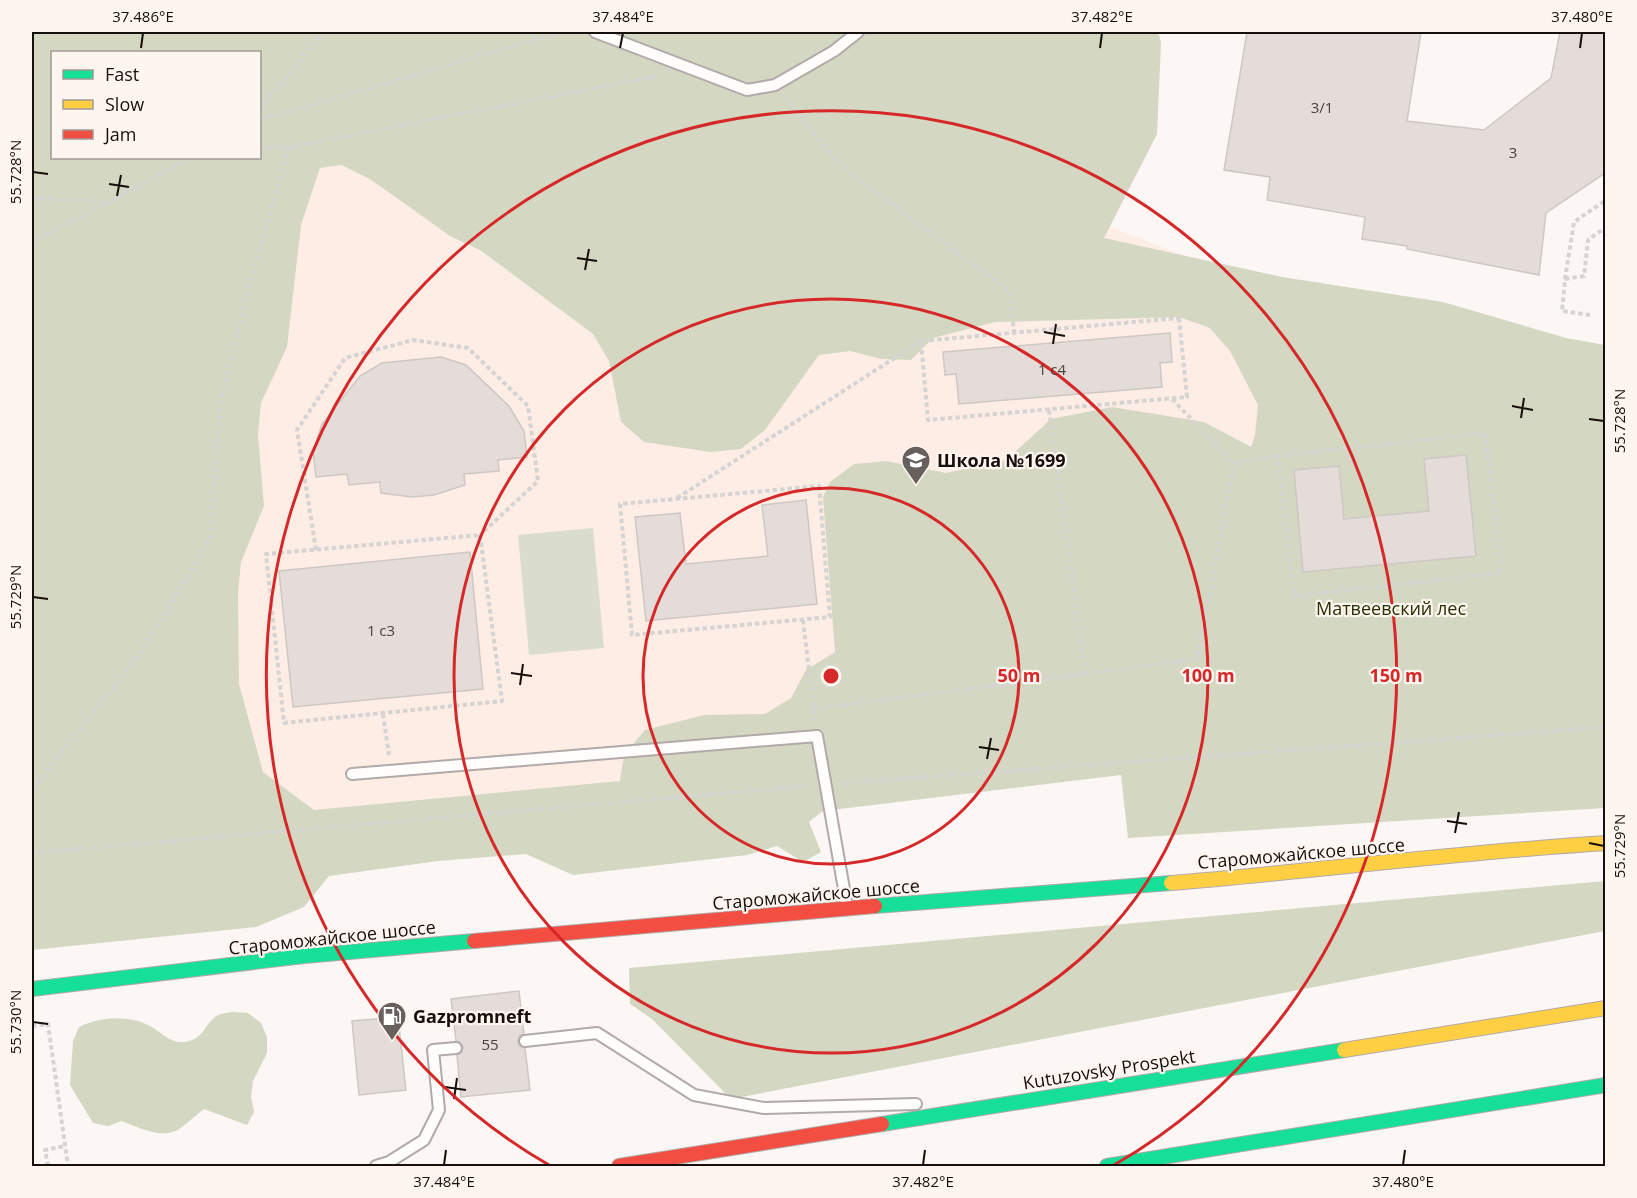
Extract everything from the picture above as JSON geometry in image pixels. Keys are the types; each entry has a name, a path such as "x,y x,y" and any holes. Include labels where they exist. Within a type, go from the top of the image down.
{"main road":[{"path":"1544,848 1595,831"},
{"name":"Староможайское шоссе","path":"32,989 304,957 1281,874 1605,843"},
{"name":"Kutuzovsky Prospekt","path":"619,1167 1605,1008"},
{"path":"1107,1167 1605,1085"}],"lane":[{"path":"596,32 747,90 775,85 834,51 858,32"},
{"path":"352,774 817,736 848,909"},
{"path":"525,1041 597,1033 694,1095 764,1107 929,1103"},
{"path":"376,1167 389,1162 424,1140 439,1110 433,1050 456,1048"},
{"path":"941,1103 1024,1101"}],"path":[{"path":"261,108 321,32"},
{"path":"261,120 562,32"},
{"path":"261,148 289,147 659,76"},
{"path":"775,85 833,157 849,173 1010,291 1014,333"},
{"path":"32,789 138,655 210,540 220,404 252,275 289,147"},
{"path":"32,241 110,202 150,177 187,159"},
{"path":"32,198 110,202"},
{"path":"1590,315 1562,311 1565,279 1574,222 1605,200"},
{"path":"1565,279 1584,276 1588,240 1605,227"},
{"path":"676,499 921,341 1179,318 1187,397 928,420 921,341"},
{"path":"316,550 297,430 345,358 412,340 468,348 528,406 538,481 480,535 316,550 266,554 284,723 502,701 480,535"},
{"path":"1171,399 1234,463"},
{"path":"1049,410 1084,674"},
{"path":"1234,463 1278,456 1485,433 1501,573 1294,596 1278,456"},
{"path":"814,709 1197,659 1234,463"},
{"path":"819,486 830,617 803,620 632,635 620,504 819,486"},
{"path":"803,620 817,736"},
{"path":"383,714 391,771"},
{"path":"32,1026 48,1024 68,1167"},
{"path":"48,1167 45,1150 64,1146"}],"shaded area":[{"name":"Школа №1699","path":"696,101 1082,216 1519,386 1605,715 287,821 119,722 297,164"}],"green space":[{"name":"Матвеевский лес","path":"32,32 1158,32 1161,42 1157,134 1104,238 1282,277 1443,302 1566,338 1605,345 1605,808 1128,838 1121,775 823,811 809,822 821,852 803,862 777,846 747,855 573,875 526,854 438,861 329,876 304,907 256,927 32,950","holes":["341,165 370,179 450,236 480,250 593,334 609,361 621,422 644,442 710,452 741,449 765,430 819,355 850,351 881,359 911,360 933,338 995,322 1179,317 1210,328 1230,351 1258,405 1255,435 1251,447 1204,422 1112,407 1051,419 1006,460 946,473 886,461 854,464 830,482 823,497 835,652 806,670 791,698 765,714 704,715 645,730 624,755 620,781 314,810 263,772 239,684 238,593 241,562 264,506 258,434 261,403 287,347 301,225 320,168"]},
{"path":"593,528 604,648 529,655 518,535"},
{"path":"1605,881 1605,931 731,1099 652,1019 630,1004 629,968"},
{"path":"233,1012 248,1013 261,1023 267,1037 267,1053 253,1081 251,1097 254,1112 247,1125 204,1109 182,1127 168,1133 144,1130 122,1121 108,1126 93,1123 70,1085 73,1041 79,1027 107,1019 127,1019 146,1024 171,1040 184,1042 199,1036 217,1016"}],"building":[{"path":"1247,32 1421,32 1407,121 1484,130 1551,78 1560,32 1605,32 1605,173 1546,213 1539,275 1407,249 1407,246 1362,239 1365,217 1267,200 1270,177 1224,170"},
{"path":"1170,333 1172,362 1160,363 1162,387 959,404 956,374 945,375 943,352"},
{"path":"441,357 466,365 509,406 524,431 527,457 498,460 499,471 464,474 465,485 434,495 412,497 381,493 380,482 349,485 347,474 316,477 313,451 322,424 360,376 382,363"},
{"path":"1466,455 1476,556 1303,572 1294,470 1339,466 1344,519 1429,511 1424,459"},
{"path":"806,500 817,604 646,621 635,517 680,513 686,564 768,556 762,505"},
{"path":"470,552 483,689 293,707 279,571"},
{"path":"519,991 524,1034 520,1035 518,1041 519,1046 525,1048 530,1090 461,1097 457,1055 462,1052 463,1047 460,1042 456,1041 451,999"},
{"path":"398,1017 406,1090 359,1095 352,1021"}],"traffic: fast":[{"path":"875,906 1171,883"},
{"path":"32,989 304,956 474,941"},
{"path":"882,1124 1344,1050"},
{"path":"1107,1166 1606,1085"}],"traffic: slow":[{"path":"1171,883 1497,851 1606,843"},
{"path":"1344,1050 1606,1008"}],"traffic: jam":[{"path":"474,941 875,906"},
{"path":"619,1166 882,1124"}],"place":[{"name":"Школа №1699","path":"916,486"},
{"name":"Gazpromneft","path":"392,1042"}]}
